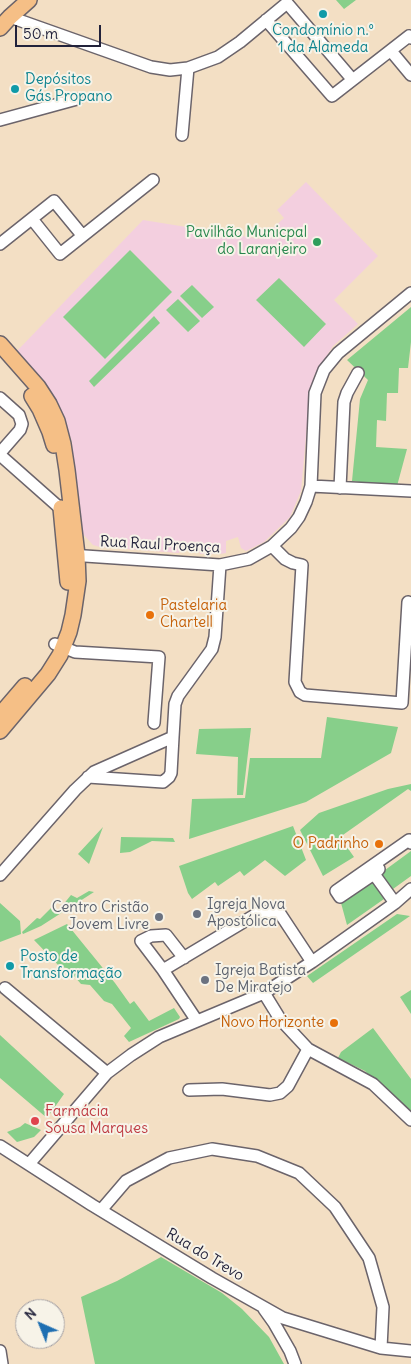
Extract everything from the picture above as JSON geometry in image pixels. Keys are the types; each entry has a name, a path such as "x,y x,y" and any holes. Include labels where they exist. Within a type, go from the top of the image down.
{"main road":[{"path":"5,22 29,0"},
{"path":"0,344 38,387 50,404 57,421 63,444 76,601 69,632 59,645 48,674 0,726"},
{"path":"0,359 30,393 40,409 50,432 61,509 71,555"}],"street":[{"path":"5,22 151,67 170,70 188,68 218,57 240,42 287,3 352,79"},
{"path":"266,20 332,96 409,36 411,38"},
{"path":"391,51 411,76"},
{"path":"182,134 188,68"},
{"path":"0,120 77,99"},
{"path":"32,219 60,254 153,180"},
{"path":"0,244 54,201 82,235"},
{"name":"Rua Raul Proença","path":"71,555 220,564 249,559 272,546 291,528 299,517 311,486 315,392 324,370 338,352 411,293"},
{"path":"340,488 344,402 358,373"},
{"path":"0,398 19,414 22,424 20,430 0,454 61,509"},
{"path":"311,486 411,491"},
{"path":"272,546 284,559 302,565 295,682 300,692 304,694 402,703 408,602"},
{"path":"88,777 164,782 169,776 175,704 178,696 212,649 215,637 220,564"},
{"path":"59,645 75,652 158,656 154,723"},
{"path":"0,875 88,777 105,766 173,737"},
{"path":"411,843 409,840 336,891 340,897 411,847"},
{"path":"374,874 395,902"},
{"path":"29,1164 107,1073 159,1037 264,993 312,962 395,902 411,888"},
{"path":"163,970 260,912 279,912 312,962"},
{"path":"184,958 166,936 151,936 141,941 197,1021"},
{"path":"5,988 107,1073"},
{"path":"264,993 280,1019 308,1050 373,1084 411,1120"},
{"path":"189,1090 222,1089 270,1095 280,1093 288,1086 308,1050"},
{"name":"Rua do Trevo","path":"0,1146 262,1307 283,1318 381,1348 411,1351"},
{"path":"102,1209 126,1181 169,1158 212,1150 258,1156 299,1173 335,1207 369,1258 383,1307 381,1348"},
{"path":"262,1307 274,1323 295,1364"},
{"path":"0,1352 2,1364"}],"shaded area":[{"path":"306,182 378,256 334,300 358,324 333,346 314,376 310,393 301,491 290,517 264,542 246,551 241,548 238,537 226,541 226,553 220,554 200,554 198,548 181,548 179,553 93,545 83,534 76,494 72,442 63,415 50,390 17,351 143,220 261,239 284,218 277,210"}],"green space":[{"path":"336,0 356,0 344,9"},
{"path":"130,250 172,292 105,359 63,317"},
{"path":"279,278 326,324 304,347 256,300"},
{"path":"192,285 214,307 202,318 180,296"},
{"path":"178,299 200,321 188,332 166,310"},
{"path":"411,307 411,342 408,368 399,368 398,393 387,393 386,421 377,420 376,447 407,449 397,486 352,481 360,399 368,380 347,360"},
{"path":"154,316 160,323 94,387 89,381"},
{"path":"327,717 398,727 391,753 306,802 189,839 192,799 245,798 250,758 321,758"},
{"path":"251,728 243,795 237,795 238,757 196,754 199,729"},
{"path":"411,784 411,791 408,789 340,837 354,857 323,876 300,830 319,813 388,789"},
{"path":"293,826 306,860 285,876 265,860 244,876 240,871 218,886 215,882 192,899 188,893 179,866"},
{"path":"103,827 89,864 78,854"},
{"path":"121,837 173,838 175,842 152,841 130,852 120,853"},
{"path":"411,851 411,876 393,889 381,873"},
{"path":"372,881 384,899 347,925 341,903"},
{"path":"89,891 94,892 41,926 23,934 22,932 37,918 40,919 52,907 58,911 71,895 77,898"},
{"path":"0,903 20,921 21,934 0,942"},
{"path":"397,914 410,916 313,983 307,976"},
{"path":"67,924 130,1004 134,1001 149,1021 174,1008 180,1017 179,1019 129,1042 124,1036 131,1028 112,1004 104,1001 90,985 81,984 67,968 60,967 34,940"},
{"path":"411,990 411,1014 400,997"},
{"path":"373,1028 411,1079 411,1119 365,1071 338,1058 341,1052"},
{"path":"0,1035 64,1094 47,1118 0,1078"},
{"path":"25,1123 41,1130 34,1137 17,1142 7,1132"},
{"path":"161,1257 222,1293 242,1309 269,1337 284,1364 95,1364 81,1297 117,1281"}],"place":[{"name":"Condomínio n.º 1 da Alameda","path":"323,14"},
{"name":"Depósitos Gás Propano","path":"15,89"},
{"name":"Pavilhão Municpal do Laranjeiro","path":"317,242"},
{"name":"Pastelaria Chartell","path":"150,615"},
{"name":"O Padrinho","path":"379,844"},
{"name":"Igreja Nova Apostólica","path":"197,914"},
{"name":"Centro Cristão Jovem Livre","path":"159,917"},
{"name":"Posto de Transformação","path":"10,966"},
{"name":"Igreja Batista De Miratejo","path":"205,980"},
{"name":"Novo Horizonte","path":"334,1023"},
{"name":"Farmácia Sousa Marques","path":"35,1121"}]}
